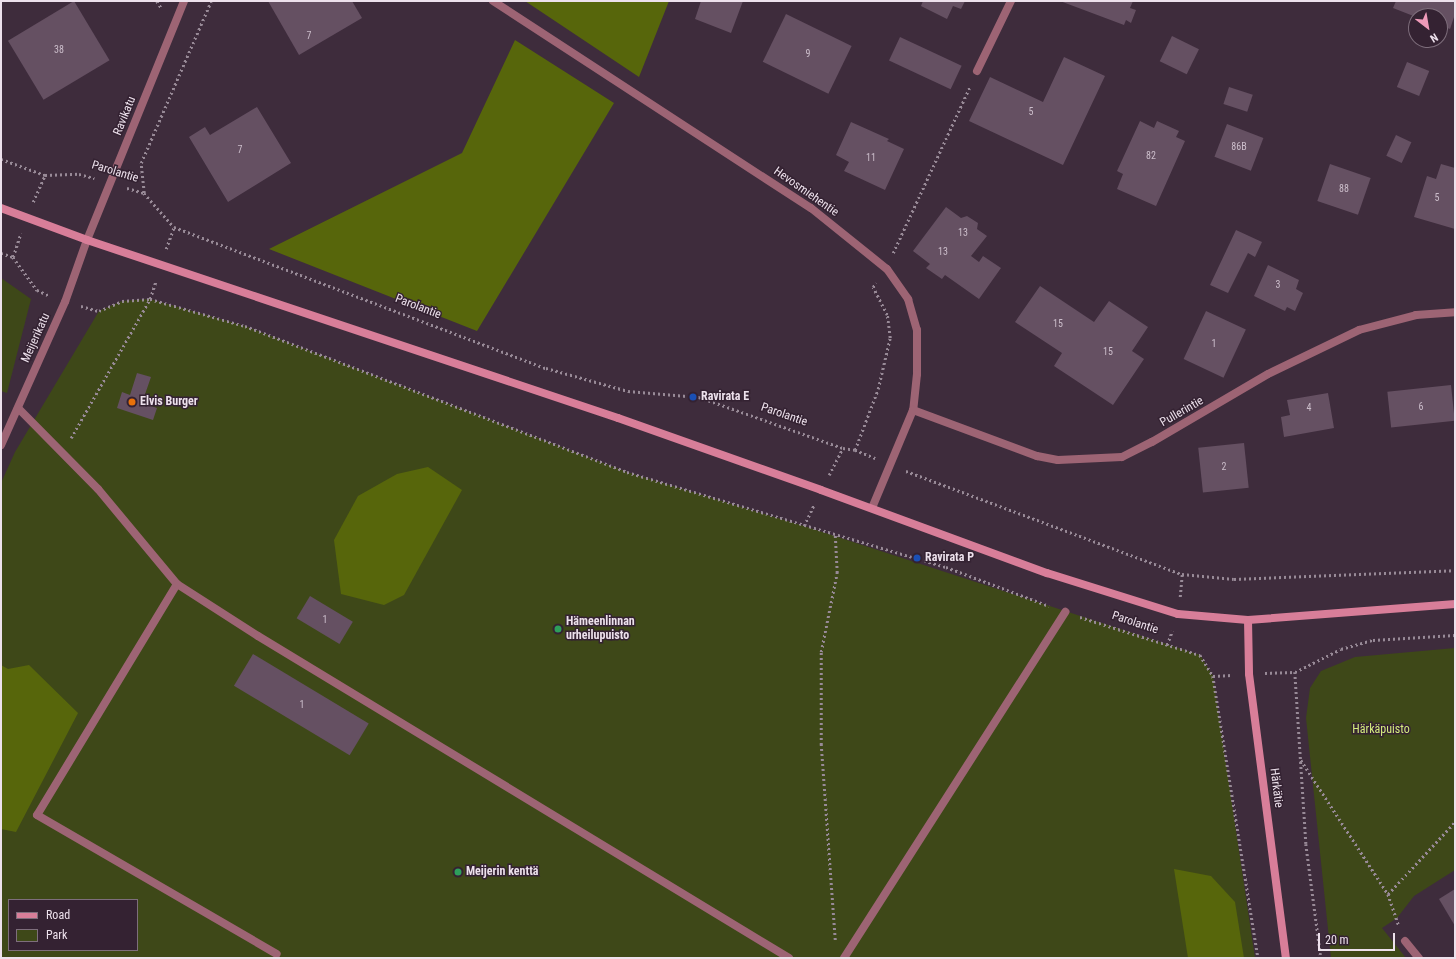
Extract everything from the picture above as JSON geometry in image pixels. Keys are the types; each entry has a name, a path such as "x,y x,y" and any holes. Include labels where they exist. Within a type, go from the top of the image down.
{"main road":[{"name":"Parolantie","path":"1,208 87,240 320,316 821,490 1047,573 1178,614 1248,620 1455,604"},
{"name":"Härkätie","path":"1248,620 1249,674 1286,958"}],"street":[{"name":"Ravikatu","path":"87,240 184,1"},
{"name":"Hevosmiehentie","path":"493,1 811,208 887,269 908,299 916,330 917,374 913,410 872,508"},
{"path":"977,71 1011,1"},
{"name":"Meijerikatu","path":"1,445 65,302 87,240"},
{"name":"Pullerintie","path":"913,410 1036,456 1058,460 1122,457 1152,442 1268,374 1359,330 1416,315 1455,312"},
{"path":"18,408 98,488 177,584 258,636 789,958"},
{"path":"177,584 37,815 277,954"},
{"path":"844,958 1065,612"},
{"path":"1405,941 1419,958"}],"path":[{"path":"144,193 141,163 211,1"},
{"path":"855,450 878,388 890,338 887,315 873,287 887,269 977,71"},
{"name":"Parolantie","path":"1,159 45,175 79,174 144,193 174,227 546,368 628,391 699,397 843,448 855,450 890,465 1182,574 1234,579 1455,570"},
{"name":"Parolantie","path":"1,253 12,257 36,290 65,302 99,311 122,301 150,299 245,326 627,472 804,526 946,567 1065,612 1200,656 1212,676"},
{"path":"63,454 150,299"},
{"path":"804,526 843,448"},
{"path":"835,535 837,573 821,652 821,745 835,943"},
{"path":"1258,958 1212,676 1295,672 1341,649 1373,640 1455,634"},
{"path":"1295,672 1306,844 1321,958"},
{"path":"1301,759 1388,894 1405,941"},
{"path":"1388,894 1455,822"}],"green space":[{"path":"525,1 669,1 639,77"},
{"path":"515,40 614,103 477,331 269,249 462,153"},
{"path":"1,278 31,299 7,393 1,391"},
{"name":"Hämeenlinnan urheilupuisto","path":"150,299 245,326 627,472 804,526 1200,655 1213,676 1255,958 1,958 1,483 15,452 99,311 122,301"},
{"path":"428,467 462,490 404,595 384,605 341,594 334,540 358,496 397,474"},
{"name":"Härkäpuisto","path":"1455,648 1455,870 1414,896 1397,918 1382,928 1406,958 1331,958 1306,718 1310,688 1321,671 1355,657"},
{"path":"1,665 8,669 29,665 78,713 16,832 1,829"},
{"path":"1174,869 1211,876 1235,902 1244,958 1188,958"}],"building":[{"path":"74,1 110,60 44,100 8,41"},
{"path":"268,1 352,1 362,18 299,55"},
{"path":"701,1 743,1 731,33 695,19"},
{"path":"923,1 965,1 961,9 953,6 947,19 921,6"},
{"path":"1060,1 1133,1 1130,8 1136,10 1131,23 1126,20 1124,25"},
{"path":"1396,1 1455,1 1455,14 1450,29 1448,28 1448,8 1408,8 1408,14 1393,8"},
{"path":"786,14 852,46 828,94 763,62"},
{"path":"1172,36 1199,49 1187,74 1160,61"},
{"path":"900,37 962,66 951,89 889,61"},
{"path":"1064,57 1105,76 1063,165 969,121 990,77 1043,102"},
{"path":"1407,62 1429,71 1419,96 1397,87"},
{"path":"1229,87 1253,95 1247,112 1223,104"},
{"path":"257,107 291,163 228,202 189,137 205,127 210,135"},
{"path":"1140,121 1154,128 1157,121 1179,131 1176,137 1185,141 1156,206 1117,189 1123,174 1117,171"},
{"path":"851,122 889,139 887,141 904,149 885,190 844,171 849,162 836,155"},
{"path":"1227,124 1263,138 1251,171 1214,157"},
{"path":"1396,135 1411,142 1402,163 1386,156"},
{"path":"1330,164 1371,178 1358,215 1317,201"},
{"path":"1441,164 1455,168 1455,229 1414,217 1427,176 1436,179"},
{"path":"946,207 961,218 967,216 978,223 977,229 987,236 971,256 979,262 983,256 1001,268 979,299 945,275 942,279 926,268 930,264 913,251"},
{"path":"1236,230 1262,242 1255,257 1248,253 1228,293 1210,285"},
{"path":"1268,265 1299,280 1296,289 1303,293 1295,311 1287,307 1285,311 1254,296"},
{"path":"1040,286 1094,322 1109,301 1148,327 1132,351 1144,359 1113,405 1054,366 1062,353 1015,322"},
{"path":"1206,311 1246,330 1223,378 1184,359"},
{"path":"137,373 151,377 142,403 157,408 153,420 117,408 122,392 130,395"},
{"path":"1451,385 1455,421 1391,427 1387,392"},
{"path":"1328,393 1334,428 1284,437 1281,417 1290,415 1287,400"},
{"path":"1244,443 1249,488 1203,493 1198,448"},
{"path":"310,596 353,622 339,644 297,618"},
{"path":"253,654 369,724 350,755 234,686"},
{"path":"1455,889 1455,926 1439,899"}],"place":[{"name":"Ravirata E","path":"693,397"},
{"name":"Elvis Burger","path":"132,402"},
{"name":"Ravirata P","path":"917,558"},
{"name":"Hämeenlinnan urheilupuisto","path":"558,629"},
{"name":"Meijerin kenttä","path":"458,872"}]}
